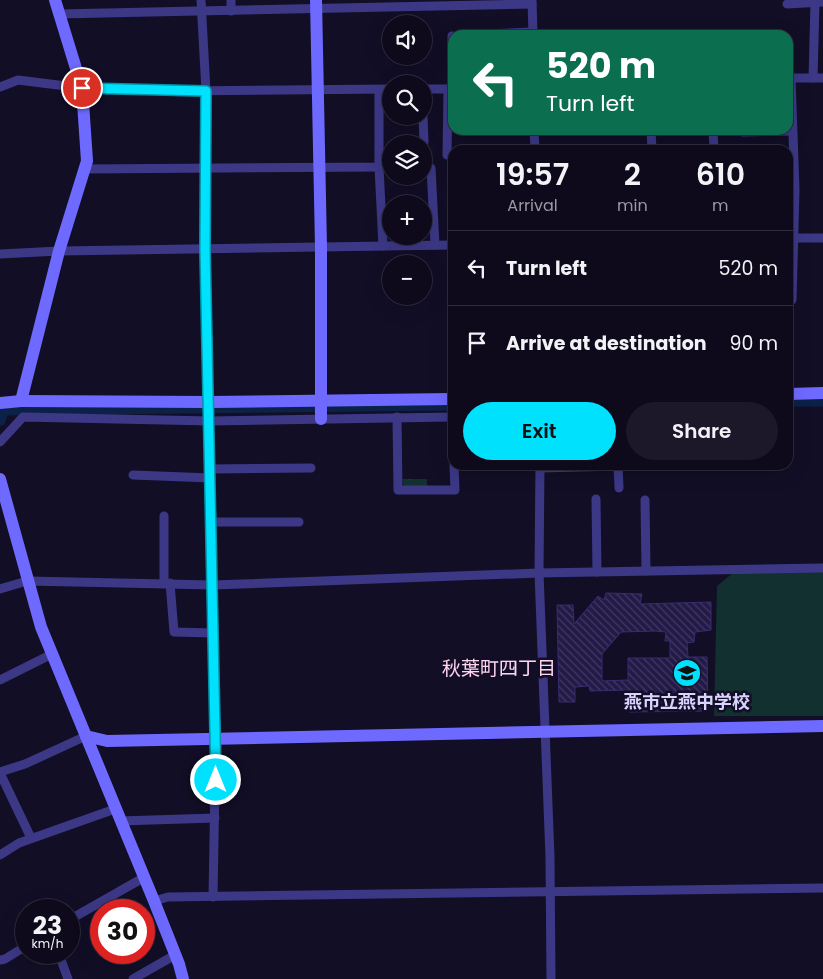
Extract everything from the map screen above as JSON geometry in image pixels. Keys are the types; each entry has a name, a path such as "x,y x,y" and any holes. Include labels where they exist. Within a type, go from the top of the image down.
{"street":[{"path":"21,401 59,251 87,161 82,88 55,0"},
{"path":"201,0 206,91 205,249 216,739 213,897"},
{"path":"231,0 231,11"},
{"path":"280,0 280,10"},
{"path":"58,14 280,10 316,4 532,2 533,30"},
{"path":"787,4 819,3 813,78"},
{"path":"316,4 321,247 321,409"},
{"path":"793,78 823,78"},
{"path":"0,87 18,80 82,88 206,91 382,90"},
{"path":"432,89 448,89"},
{"path":"379,90 378,167 383,246"},
{"path":"447,155 448,133"},
{"path":"84,169 378,167"},
{"path":"432,185 435,245"},
{"path":"793,238 823,238"},
{"path":"0,254 59,251 448,245"},
{"path":"793,394 823,393"},
{"path":"0,442 23,417 209,410 321,409 448,399"},
{"path":"0,403 21,401 209,410 321,409 397,418 448,416"},
{"path":"397,418 398,490 455,490 454,470"},
{"path":"133,475 311,468"},
{"path":"540,470 538,573 550,857 551,979"},
{"path":"618,470 619,488"},
{"path":"0,479 3,503 36,611 153,899"},
{"path":"596,499 597,572"},
{"path":"645,500 646,571"},
{"path":"164,516 167,583 174,632 213,633"},
{"path":"212,522 299,522"},
{"path":"0,589 28,581 213,585 538,573 823,568"},
{"path":"0,680 52,654"},
{"path":"31,838 0,772 25,764 86,736 107,741 823,726"},
{"path":"0,855 19,842 118,815 215,818"},
{"path":"80,914 143,878"},
{"path":"155,901 168,897 823,888"},
{"path":"155,904 183,979"},
{"path":"0,960 15,953"},
{"path":"133,979 175,955"},
{"path":"62,964 68,979"}],"green space":[{"path":"403,479 427,479 427,487 406,488 403,484"},
{"path":"823,572 823,716 714,716 717,586 733,573"}],"building":[{"path":"606,593 642,594 640,604 711,602 711,630 695,632 694,642 687,643 688,657 707,657 708,711 629,712 628,690 590,691 589,686 575,687 575,702 559,702 557,605 573,605 574,624 598,596 604,600","holes":["621,632 666,632 665,641 670,641 670,658 628,658 628,680 602,681 602,654"]}],"waterway":[{"path":"793,402 823,402"},
{"path":"1,421 4,411 448,406"}],"place":[{"name":"燕市立燕中学校","path":"687,673"}],"district":[{"name":"秋葉町四丁目","path":"499,668"}],"route":[{"path":"82,88 206,91 205,249 216,780"}]}
